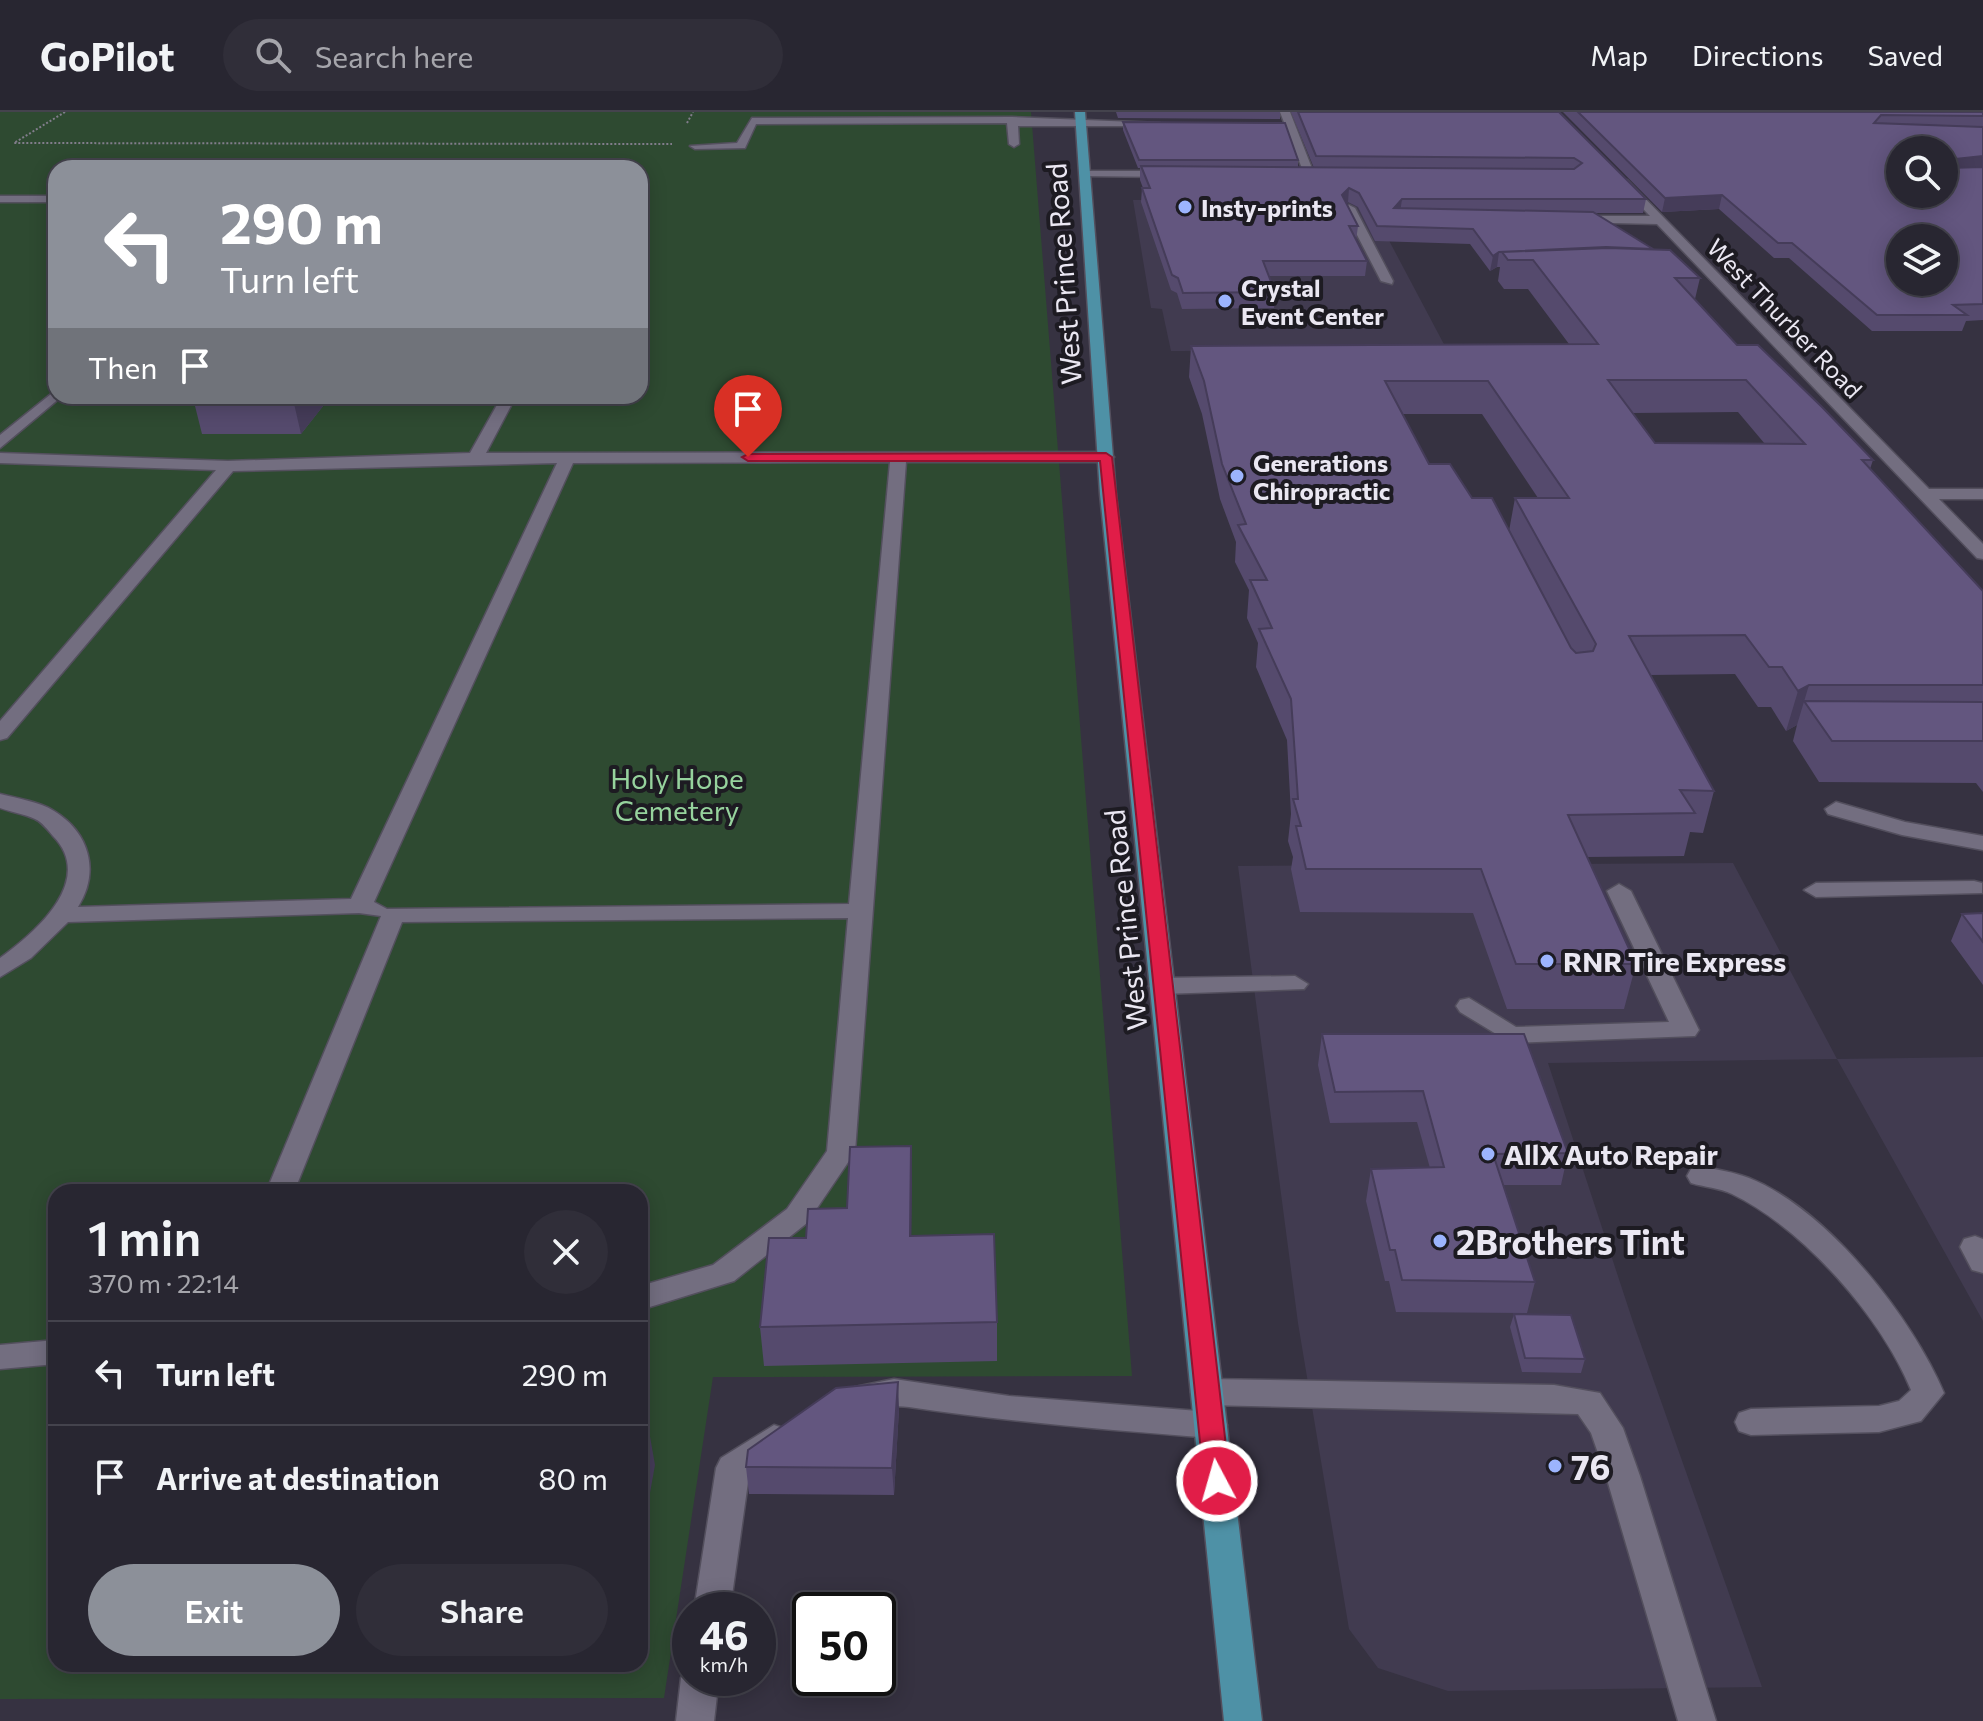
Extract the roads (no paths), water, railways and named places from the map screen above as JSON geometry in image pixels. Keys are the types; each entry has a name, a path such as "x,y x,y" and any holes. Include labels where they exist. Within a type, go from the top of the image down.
{"main road":[{"name":"West Prince Road","path":"1080,117 1087,174 1106,457 1243,1721"}],"street":[{"path":"1285,112 1309,174"},
{"path":"1012,123 1080,117 1173,124"},
{"path":"695,146 741,146 752,121 1012,120 1014,144"},
{"path":"1275,125 1290,125"},
{"name":"West Thurber Road","path":"1609,168 1659,220 1704,274 1983,554"},
{"path":"1087,174 1186,174"},
{"path":"1293,174 1341,177"},
{"path":"0,199 48,199"},
{"path":"1349,208 1387,281"},
{"path":"1552,220 1659,220"},
{"path":"0,443 48,401"},
{"path":"475,458 504,404"},
{"path":"0,458 228,466 568,457 1106,457"},
{"path":"360,906 568,457"},
{"path":"648,1296 723,1273 797,1216 841,1152 898,457"},
{"path":"0,734 228,466"},
{"path":"1925,494 1983,494"},
{"path":"0,801 46,815 77,847 79,881 62,915 15,961 0,969"},
{"path":"1836,809 1902,828 1983,843"},
{"path":"1816,890 1974,888"},
{"path":"1469,1006 1511,1035 1686,1030 1619,891"},
{"path":"62,915 360,906 393,915 860,911"},
{"path":"283,1184 393,915"},
{"path":"1162,986 1295,984"},
{"path":"1701,1176 1741,1186 1795,1220 1882,1311 1920,1364 1928,1393 1909,1412 1879,1419 1751,1422"},
{"path":"0,1357 48,1353"},
{"path":"839,1399 894,1392 1009,1409 1209,1408 1554,1398 1588,1402 1606,1428 1623,1476 1697,1721"},
{"path":"715,1592 733,1468 803,1418"},
{"path":"695,1721 698,1696"}],"place":[{"name":"Insty-prints","path":"1185,207"},
{"name":"Crystal Event Center","path":"1225,301"},
{"name":"Generations Chiropractic","path":"1237,476"},
{"name":"RNR Tire Express","path":"1547,961"},
{"name":"AllX Auto Repair","path":"1488,1154"},
{"name":"2Brothers Tint","path":"1440,1241"},
{"name":"76","path":"1555,1466"}],"park label":[{"name":"Holy Hope Cemetery","path":"677,794"}]}
